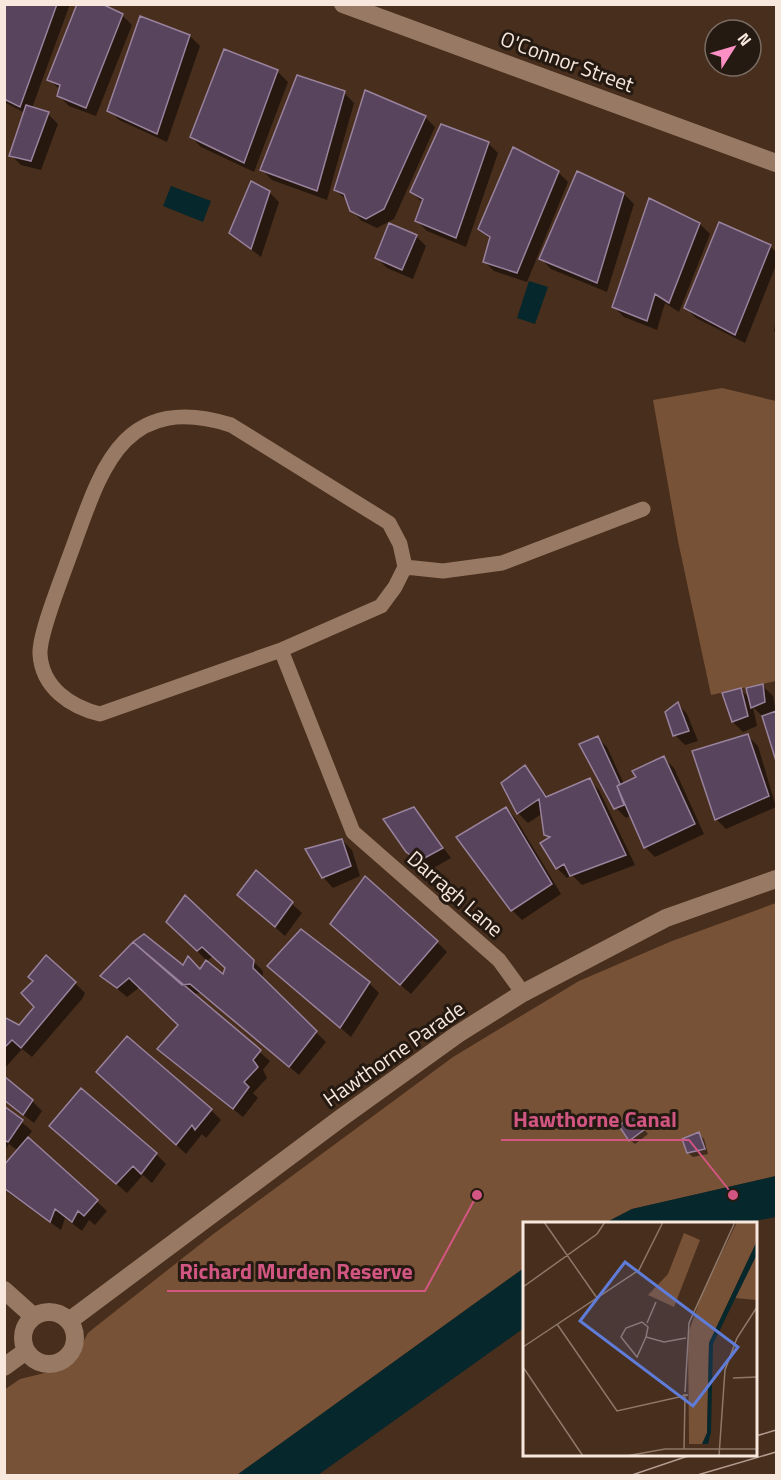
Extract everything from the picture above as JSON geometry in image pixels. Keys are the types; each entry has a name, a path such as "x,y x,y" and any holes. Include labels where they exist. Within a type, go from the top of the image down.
{"street":[{"name":"O'Connor Street","path":"343,4 777,163"},
{"name":"Hawthorne Parade","path":"69,1321 351,1111 458,1034 523,993 666,918 777,879"},
{"path":"4,1290 33,1316"},
{"path":"48,1311 63,1316 69,1321 75,1341 72,1352 64,1360 43,1364 26,1351 22,1336 33,1316 48,1311"},
{"path":"4,1367 26,1351"}],"lane":[{"path":"206,417 231,425 389,523 400,544 405,567 395,587 381,606 281,650 100,714 79,709 59,694 46,675 40,653 51,606 103,467 127,437 158,419 206,417"},
{"path":"405,567 442,571 502,563 643,509"},
{"name":"Darragh Lane","path":"281,650 353,832 499,960 523,993"}],"shaded area":[{"path":"722,388 776,401 776,681 711,695 678,541 653,400"},
{"path":"776,903 776,1176 632,1209 607,1222 523,1222 523,1269 237,1475 5,1475 4,1390 20,1379 65,1368 74,1359 88,1333 212,1235 453,1057 579,981 672,941"}],"water":[{"path":"171,186 211,201 203,222 163,206"},
{"path":"529,281 548,287 535,324 517,318"},
{"path":"776,1176 776,1217 750,1222 607,1222 632,1209"},
{"path":"523,1269 523,1329 318,1475 237,1475"}],"building":[{"path":"4,4 57,4 20,107 4,99"},
{"path":"77,4 102,4 123,14 86,108 57,96 60,85 47,80"},
{"path":"140,16 190,35 157,134 107,111"},
{"path":"224,49 278,70 244,163 190,137"},
{"path":"297,75 345,91 317,191 260,170"},
{"path":"365,90 426,116 384,209 366,219 350,211 344,194 334,190"},
{"path":"26,105 49,112 31,161 9,156"},
{"path":"441,124 489,142 456,238 415,221 423,199 410,192"},
{"path":"513,147 559,171 517,273 483,262 490,237 478,229"},
{"path":"577,171 624,193 597,283 539,259"},
{"path":"251,181 270,191 251,249 229,233"},
{"path":"649,198 700,223 669,303 655,294 647,321 612,307"},
{"path":"719,222 771,245 735,335 684,308"},
{"path":"389,223 417,235 402,270 375,258"},
{"path":"763,684 765,702 751,708 746,688"},
{"path":"741,688 748,716 732,722 722,693"},
{"path":"678,702 689,731 673,736 665,712"},
{"path":"776,711 776,761 762,716"},
{"path":"748,734 769,796 715,820 692,751"},
{"path":"598,736 620,784 617,786 624,805 614,809 579,744"},
{"path":"664,756 695,824 644,848 617,786 636,777 632,771"},
{"path":"525,765 546,797 590,778 626,855 570,876 564,864 556,869 540,843 550,837 544,835 539,799 517,814 501,783"},
{"path":"414,807 443,848 419,861 406,852 383,819"},
{"path":"506,807 552,884 511,911 456,837"},
{"path":"342,839 351,866 322,878 305,849"},
{"path":"256,870 293,902 275,927 237,895"},
{"path":"365,876 438,941 400,985 330,924"},
{"path":"185,895 254,960 253,968 317,1031 289,1067 190,984 182,985 133,942 144,934 183,965 188,956 200,969 206,960 223,974 225,968 202,947 197,951 166,922"},
{"path":"301,929 370,982 340,1028 267,966"},
{"path":"133,942 261,1050 253,1060 258,1067 244,1082 249,1087 233,1109 157,1049 178,1025 129,978 117,988 100,976"},
{"path":"46,955 76,982 21,1048 12,1040 4,1048 4,1017 19,1025 34,1007 21,993 33,981 28,977"},
{"path":"127,1036 212,1109 195,1130 192,1125 176,1145 96,1072"},
{"path":"4,1076 33,1100 23,1115 4,1100"},
{"path":"81,1088 157,1153 141,1174 133,1166 116,1184 49,1126"},
{"path":"4,1106 23,1120 8,1142 4,1140"},
{"path":"633,1114 645,1129 629,1141 619,1126"},
{"path":"699,1132 705,1149 687,1153 682,1139"},
{"path":"28,1137 98,1200 84,1216 78,1211 72,1222 55,1209 50,1222 4,1188 4,1165"}],"tram line":[{"path":"757,1436 776,1430"},
{"path":"694,1476 776,1452"},
{"path":"629,1476 688,1456"}],"place":[{"name":"Richard Murden Reserve","path":"477,1195"},
{"name":"Hawthorne Canal","path":"733,1195"}]}
